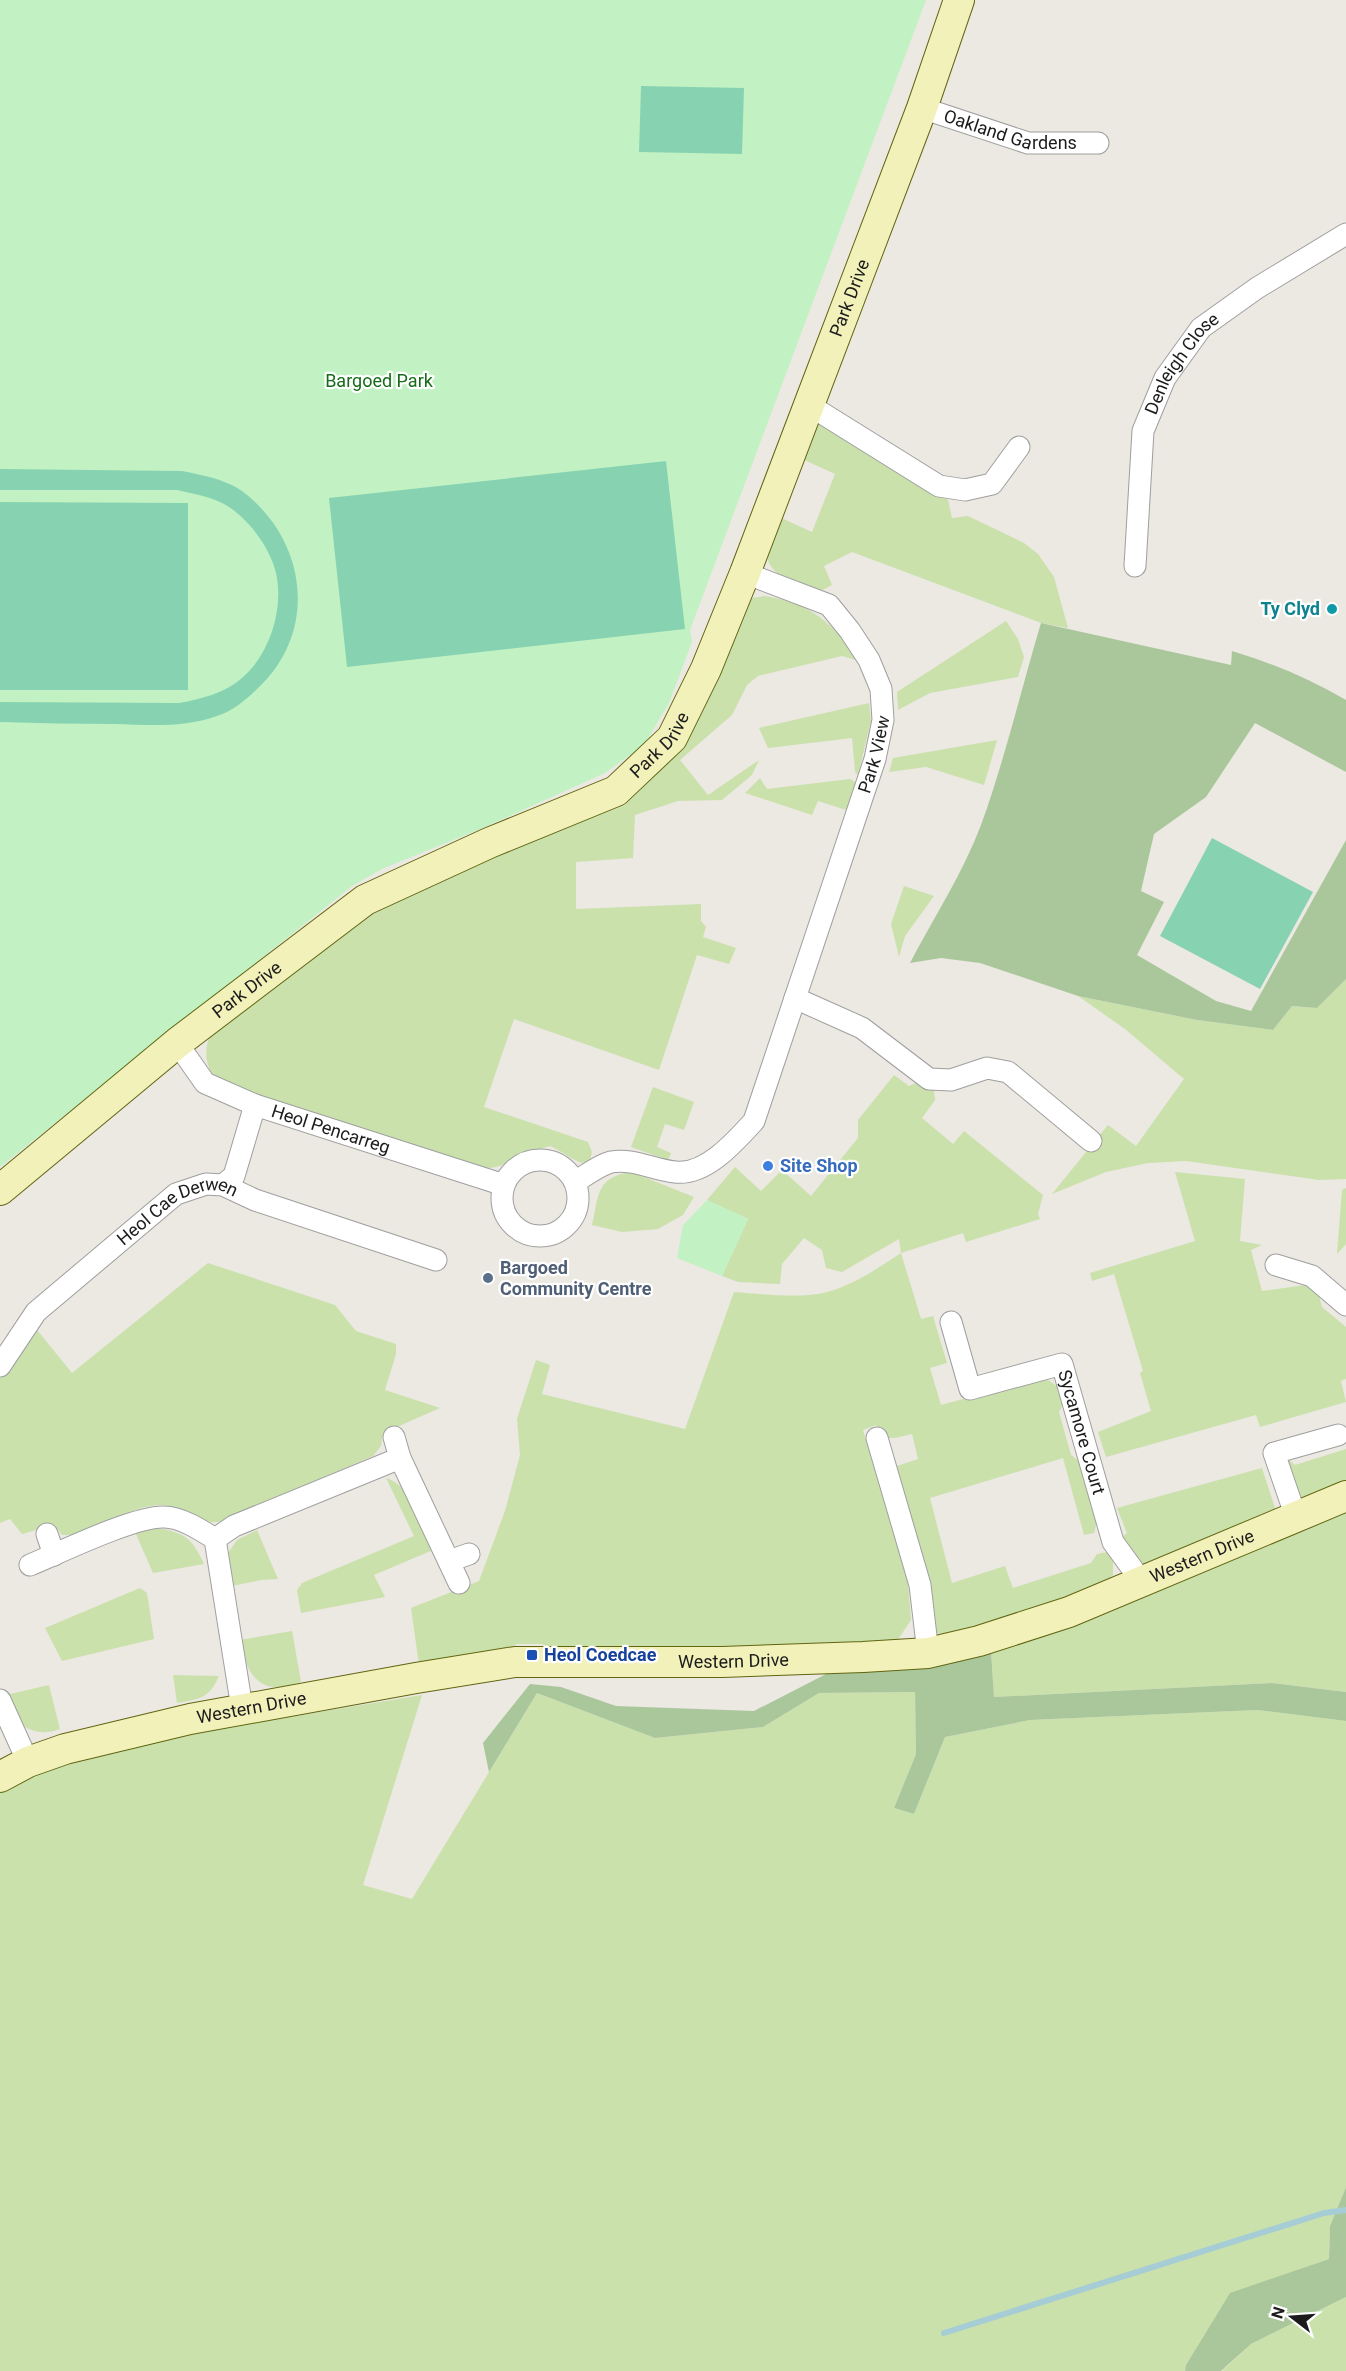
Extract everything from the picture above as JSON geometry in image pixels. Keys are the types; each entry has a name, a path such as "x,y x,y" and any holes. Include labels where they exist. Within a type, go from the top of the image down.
{"street":[{"name":"Park Drive","path":"0,1190 177,1043 365,900 489,843 616,791 672,738 705,669 745,573 922,108 959,0"},
{"name":"Oakland Gardens","path":"922,108 1028,143 1098,143"},
{"name":"Denleigh Close","path":"1135,566 1143,431 1166,378 1201,328 1257,288 1346,234"},
{"path":"809,405 939,486 965,490 992,484 1019,447"},
{"name":"Park View","path":"575,1182 610,1162 637,1162 675,1172 691,1172 729,1149 754,1121 875,759 883,720 881,689 869,660 829,605 745,573"},
{"path":"795,998 862,1028 929,1079 951,1080 987,1068 1008,1072 1091,1141"},
{"name":"Heol Pencarreg","path":"177,1043 205,1083 255,1105 504,1185"},
{"path":"223,1185 234,1176 255,1105"},
{"path":"532,1160 545,1160 557,1164 568,1172 575,1182 577,1205 567,1225 544,1236 532,1235 520,1230 510,1222 504,1211 502,1198 504,1185 510,1174 520,1166 532,1160"},
{"name":"Heol Cae Derwen","path":"0,1366 36,1312 176,1194 206,1184 223,1185 255,1200 436,1260"},
{"path":"1276,1265 1312,1276 1346,1305"},
{"name":"Sycamore Court","path":"951,1322 970,1389 1062,1364 1113,1542 1142,1582"},
{"path":"1296,1517 1274,1453 1338,1436"},
{"path":"394,1437 400,1458 459,1583"},
{"path":"878,1438 920,1586 928,1653"},
{"path":"215,1539 234,1526 400,1458"},
{"name":"Western Drive","path":"0,1777 28,1762 65,1749 242,1708 515,1662 722,1662 928,1653 979,1641 1058,1615 1346,1496"},
{"path":"30,1565 139,1521 165,1516 196,1528 215,1539"},
{"path":"47,1534 54,1555"},
{"path":"215,1539 242,1708"},
{"path":"449,1561 469,1554"},
{"path":"0,1700 28,1762"}],"green space":[{"name":"Bargoed Park","path":"0,0 926,0 690,630 692,642 669,703 644,745 605,773 485,827 382,869 352,886 0,1167"},
{"path":"641,86 744,88 742,154 639,152"},
{"path":"820,418 948,500 952,518 968,516 1024,543 1038,554 1054,577 1068,628 1041,623 852,552 824,566 832,585 819,592 777,573 768,559 767,549 777,516 812,532 835,474 802,459"},
{"path":"666,461 685,629 347,667 329,498"},
{"path":"0,469 182,471 221,480 242,491 264,511 280,534 292,560 297,586 297,614 290,640 277,665 258,688 234,708 205,720 153,725 0,722 0,702 179,703 220,691 242,678 260,657 276,616 278,587 273,564 258,536 237,513 217,501 177,490 0,490"},
{"path":"0,502 188,503 188,690 0,690"},
{"path":"765,596 796,604 820,617 840,636 859,661 842,656 758,676 747,685 732,715 680,760 708,795 759,760 752,775 722,800 678,801 635,815 633,858 576,862 576,909 701,904 701,921 706,927 703,937 736,948 729,964 697,955 659,1070 514,1019 484,1107 588,1142 592,1152 590,1160 582,1163 550,1146 501,1166 483,1169 216,1080 209,1068 206,1056 211,1032 349,920 620,799 738,615 752,598"},
{"path":"1006,621 1018,639 1024,657 1018,677 930,693 898,710 897,692"},
{"path":"1041,623 1231,665 1232,651 1290,672 1346,700 1346,772 1255,723 1206,797 1154,834 1141,891 1164,902 1137,955 1216,1001 1251,1011 1346,840 1346,979 1317,1008 1292,1006 1273,1030 1197,1020 1078,996 980,963 941,958 910,963 957,878 981,825"},
{"path":"869,703 871,721 858,775 855,772 852,738 768,748 759,728"},
{"path":"997,740 984,785 926,767 889,772 893,758"},
{"path":"760,778 767,789 850,779 857,783 846,810 818,801 812,815 745,793"},
{"path":"1212,838 1313,892 1260,989 1160,936"},
{"path":"904,886 934,896 905,936 899,957 891,924"},
{"path":"1346,979 1346,1179 1319,1180 1186,1161 1148,1163 1106,1172 1052,1194 1108,1125 1136,1146 1184,1079 1125,1029 1078,996 1197,1020 1273,1030 1292,1006 1317,1008"},
{"path":"894,1075 909,1086 918,1082 934,1091 935,1100 922,1118 953,1144 964,1131 1043,1195 1038,1214 1040,1219 966,1242 963,1233 901,1253 899,1239 842,1272 826,1268 822,1250 804,1238 782,1264 780,1284 738,1282 722,1276 748,1219 707,1200 735,1167 761,1191 782,1170 811,1196 858,1138 858,1120"},
{"path":"653,1087 694,1102 684,1130 665,1124 657,1147 671,1153 668,1160 631,1147"},
{"path":"631,1172 694,1197 683,1215 658,1229 622,1232 592,1225 598,1196 605,1183 620,1174"},
{"path":"1175,1172 1245,1179 1240,1241 1262,1245 1251,1250 1262,1291 1306,1285 1318,1292 1322,1307 1346,1327 1346,1379 1341,1381 1346,1402 1260,1427 1256,1415 1106,1457 1098,1432 1151,1411 1140,1373 1143,1371 1114,1274 1092,1281 1090,1273 1195,1241"},
{"path":"1346,1188 1346,1244 1337,1254 1342,1190"},
{"path":"707,1200 748,1219 722,1276 677,1258 683,1225"},
{"path":"901,1253 921,1319 933,1316 947,1363 930,1368 941,1405 1044,1377 1061,1389 1065,1401 1059,1412 1071,1455 1083,1464 1097,1522 1094,1533 1084,1535 1063,1458 930,1498 952,1583 1005,1566 1013,1588 1091,1563 1097,1554 1107,1552 1113,1559 1113,1575 1102,1585 956,1637 936,1633 894,1467 918,1459 912,1434 884,1438 876,1425 863,1430 908,1583 911,1620 895,1644 561,1652 542,1644 517,1644 502,1653 419,1665 411,1608 479,1581 505,1511 520,1455 517,1419 536,1360 550,1365 542,1394 685,1429 734,1292 793,1296 827,1292 856,1281"},
{"path":"208,1263 335,1305 356,1331 396,1344 396,1354 385,1390 440,1408 383,1433 381,1446 373,1456 219,1522 205,1522 176,1508 158,1505 134,1511 99,1527 75,1534 62,1535 54,1525 22,1534 10,1519 0,1523 0,1377 33,1325 72,1373"},
{"path":"1346,1449 1346,1483 1309,1498 1299,1499 1283,1462 1289,1460 1295,1465"},
{"path":"1262,1468 1275,1508 1270,1516 1171,1556 1143,1564 1129,1558 1121,1538 1127,1533 1117,1508"},
{"path":"386,1478 396,1483 410,1498 433,1550 374,1575 385,1597 301,1613 297,1590 302,1583 414,1536"},
{"path":"1346,1507 1346,1692 1272,1683 994,1697 991,1651"},
{"path":"151,1527 184,1536 195,1547 204,1564 153,1573 135,1532"},
{"path":"257,1530 278,1579 232,1586 226,1556 237,1540"},
{"path":"140,1588 147,1593 154,1639 62,1661 45,1628"},
{"path":"292,1631 301,1682 280,1687 265,1685 249,1670 240,1640"},
{"path":"991,1651 994,1697 1272,1683 1346,1692 1346,1721 1257,1710 1030,1720 945,1737 914,1814 894,1808 916,1754 915,1692 819,1693 763,1727 655,1738 537,1693 489,1772 483,1743 530,1684 561,1687 616,1706 754,1711 830,1672"},
{"path":"173,1675 219,1676 207,1694 177,1703"},
{"path":"49,1685 60,1729 41,1732 14,1721 6,1695"},
{"path":"915,1692 916,1754 894,1808 914,1814 945,1737 1030,1720 1257,1710 1346,1721 1346,2187 1330,2226 1329,2259 1230,2294 1186,2365 1185,2371 0,2371 0,1789 107,1747 422,1695 363,1885 412,1899 537,1693 655,1738 763,1727 819,1693"},
{"path":"1346,2187 1346,2297 1251,2344 1221,2371 1185,2371 1186,2365 1230,2293 1329,2259 1330,2226"},
{"path":"1346,2297 1346,2371 1222,2371 1251,2344"}],"waterway":[{"path":"944,2333 1324,2213 1346,2210"}],"place":[{"name":"Ty Clyd","path":"1332,609"},
{"name":"Site Shop","path":"768,1166"},
{"name":"Bargoed Community Centre","path":"488,1278"},
{"name":"Heol Coedcae","path":"532,1655"}]}
